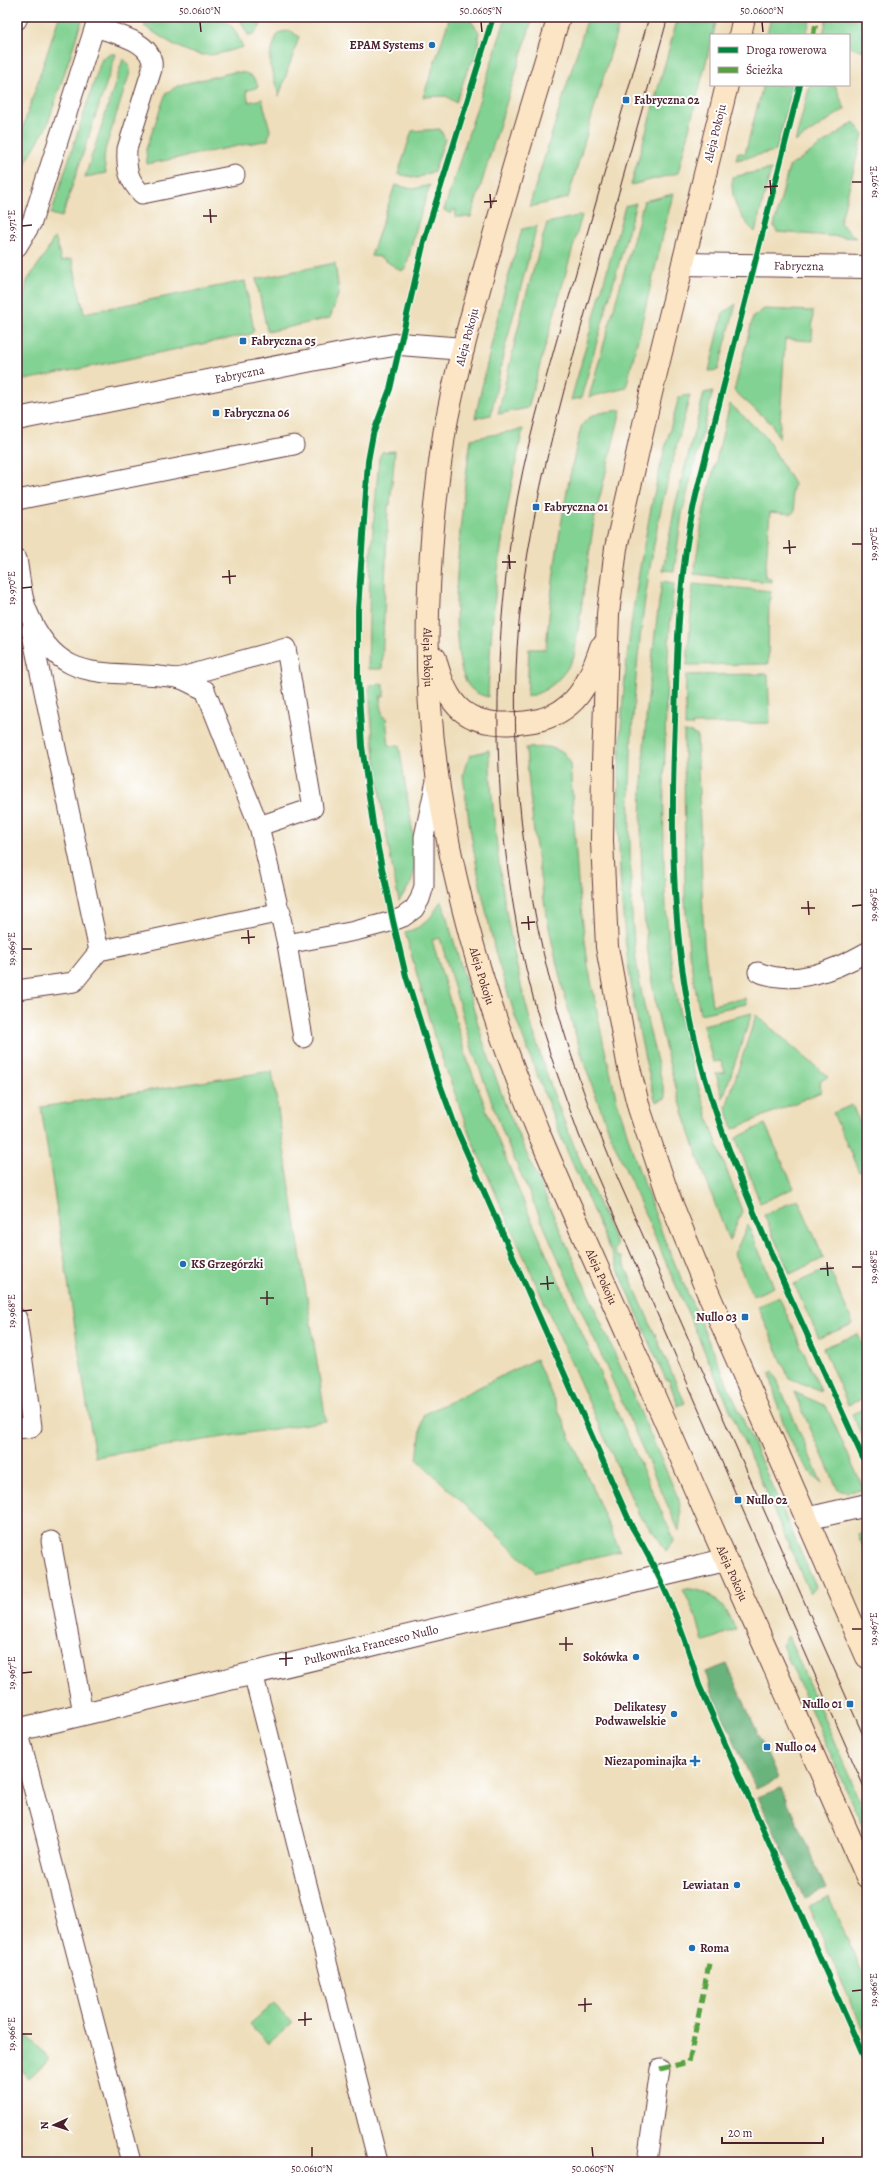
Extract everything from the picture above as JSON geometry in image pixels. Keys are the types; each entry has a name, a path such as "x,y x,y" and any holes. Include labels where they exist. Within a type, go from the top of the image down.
{"main road":[{"name":"Aleja Pokoju","path":"559,17 498,221 463,349 444,434 434,518 428,612 430,711 436,779 446,835 488,997 524,1095 725,1560 867,1877"},
{"path":"740,34 744,17"},
{"name":"Aleja Pokoju","path":"727,86 682,264 616,548 608,614 602,841 602,879 606,947 629,1068 653,1152 687,1244 867,1657"},
{"path":"428,612 438,670 452,700 472,718 488,723 498,724 538,720 569,705 578,696 591,673 601,646 608,614"}],"street":[{"name":"Fabryczna","path":"682,264 866,263"},
{"name":"Fabryczna","path":"17,419 347,353 400,344 463,349"},
{"path":"806,1519 867,1505"},
{"name":"Pułkownika Francesco Nullo","path":"18,1730 725,1560"}],"lane":[{"path":"17,248 32,222 97,22 147,49 152,58 152,69 126,149 126,163 132,184 142,194 235,175"},
{"path":"17,500 294,445"},
{"path":"17,559 26,609 99,951"},
{"path":"26,609 46,647 65,663 90,672 178,678 286,648 313,808 259,826"},
{"path":"178,678 205,690 259,826 281,912 303,1038"},
{"path":"287,944 355,931 393,921 403,917 414,909 420,899 424,886 424,837 436,779"},
{"path":"17,990 74,982 99,951 281,912"},
{"path":"758,972 777,977 808,976 837,967 867,952"},
{"path":"17,1318 32,1427 17,1429"},
{"path":"51,1541 83,1714"},
{"path":"253,1673 378,2162"},
{"path":"18,1730 131,2162"},
{"path":"647,2162 660,2069"}],"green space":[{"path":"59,17 83,17 47,126 27,160 17,186 17,145"},
{"path":"150,17 212,17 228,23 237,34 243,47 211,55 190,52 174,45 144,26"},
{"path":"239,17 263,17 260,27 254,34 248,35"},
{"path":"450,17 468,17 479,32 477,55 468,68 456,103 446,96 423,97"},
{"path":"506,17 533,17 471,217 455,217 456,210 453,210 451,214 444,210"},
{"path":"588,17 621,17 568,198 529,207"},
{"path":"678,17 717,17 713,34 710,34 710,46 678,173 631,185"},
{"path":"771,17 811,17 806,34 767,34"},
{"path":"827,17 846,17 867,22 866,51 850,47 850,34 823,34"},
{"path":"291,31 299,37 279,96 270,65 270,56 277,35 281,32"},
{"path":"111,54 116,54 62,217 51,214 100,64 102,59"},
{"path":"123,59 129,64 130,72 105,150 104,161 106,173 85,177"},
{"path":"234,72 249,75 254,79 258,87 246,91 249,102 262,99 270,130 268,140 147,164 146,149 166,93 179,85"},
{"path":"763,86 793,86 776,151 736,160 738,152 745,154"},
{"path":"810,86 835,86 845,109 795,142"},
{"path":"854,122 863,134 840,223 856,238 777,232 774,226 789,167"},
{"path":"440,129 445,139 434,171 417,178 398,174 412,131"},
{"path":"771,169 755,232 740,214 734,200 732,177"},
{"path":"395,185 413,189 430,185 413,239 406,268 401,271 380,257 371,256"},
{"path":"673,194 626,388 589,397 644,201"},
{"path":"636,203 581,398 571,400 625,206"},
{"path":"582,215 528,408 498,414 525,299 547,223"},
{"path":"537,226 503,355 491,415 475,418 500,306 522,229"},
{"path":"54,238 56,239 61,261 72,259 84,313 245,281 254,331 251,334 25,380 17,374 17,307 24,300 27,281 46,253"},
{"path":"335,263 339,292 330,318 272,331 267,330 256,279"},
{"path":"736,304 718,370 709,371 723,313"},
{"path":"764,309 813,311 812,341 785,339 779,439 772,424 734,391 753,317"},
{"path":"713,391 682,514 674,571 663,570 675,506 704,393"},
{"path":"690,395 663,498 652,554 640,636 633,719 630,803 632,909 638,973 666,1098 656,1102 639,1032 628,961 621,889 618,817 620,744 626,672 635,600 650,512 679,397"},
{"path":"730,404 765,436 794,484 792,493 795,510 792,514 770,512 765,577 771,578 771,582 694,574 704,509"},
{"path":"621,410 594,521 574,657 570,665 555,683 542,691 527,697 529,649 546,649 551,593 559,537 581,427 584,422 593,416 604,412"},
{"path":"523,429 499,562 492,629 488,697 472,690 468,685 461,666 457,638 456,604 460,528 464,492 471,439"},
{"path":"395,451 390,505 388,505 382,669 368,669 370,566 379,458 382,452"},
{"path":"662,581 674,583 670,624 664,785 664,858 668,930 677,1002 685,1037 710,1125 742,1211 729,1241 692,1141 663,1039 650,969 645,921 642,872 642,775 650,677"},
{"path":"693,584 771,591 769,599 768,664 687,665"},
{"path":"768,674 770,723 692,724 693,726 685,726 686,675"},
{"path":"384,684 384,696 380,696 383,717 386,717 389,746 399,745 415,847 416,865 411,883 399,901 380,793 373,739 369,685"},
{"path":"684,732 697,735 704,945 712,1005 745,998 746,1004 700,1014 689,953 685,898"},
{"path":"549,747 563,752 570,762 578,883 588,965 602,1037 617,1101 637,1165 665,1241 816,1587 810,1594 611,1136 577,1040 553,946 536,849 530,800 526,748"},
{"path":"489,750 496,837 508,923 527,1008 539,1050 568,1131 617,1246 614,1250 617,1257 621,1257 685,1403 678,1406 669,1380 666,1380 561,1137 517,1022 496,955 481,889 470,829 463,775 466,764 471,755"},
{"path":"442,901 483,1041 506,1107 679,1500 681,1514 679,1531 508,1145 472,1049 440,938 432,940 467,1059 496,1135 527,1210 674,1540 666,1551 658,1538 639,1515 471,1138 434,1036 405,932 417,928 426,922"},
{"path":"752,1013 723,1098 716,1074 725,1072 721,1061 713,1062 703,1025"},
{"path":"756,1015 828,1077 820,1081 821,1092 733,1129 726,1107"},
{"name":"KS Grzegórzki","path":"272,1071 326,1421 95,1457 41,1107"},
{"path":"852,1105 867,1139 867,1169 859,1172 833,1113"},
{"path":"765,1124 794,1188 760,1203 736,1138"},
{"path":"798,1199 824,1258 790,1274 764,1215"},
{"path":"748,1225 774,1287 753,1296 734,1254"},
{"path":"829,1268 853,1324 819,1338 794,1284"},
{"path":"779,1297 821,1391 789,1378 758,1306"},
{"path":"858,1334 867,1355 867,1397 848,1405 823,1348"},
{"path":"536,1359 620,1551 536,1572 417,1459 423,1415"},
{"path":"773,1371 822,1484 802,1461 787,1433 773,1388 770,1373"},
{"path":"794,1392 826,1406 864,1490 846,1492 838,1490"},
{"path":"867,1408 867,1447 852,1414"},
{"path":"867,1526 867,1555 858,1535"},
{"path":"683,1589 702,1591 716,1600 727,1613 736,1629 703,1642 697,1619"},
{"path":"788,1636 867,1817 867,1837 782,1645"},
{"path":"727,1664 778,1779 756,1789 709,1685 706,1672"},
{"path":"781,1788 826,1889 805,1898 758,1797"},
{"path":"829,1897 867,1984 867,2039 808,1906"},
{"path":"274,2003 292,2023 268,2044 250,2024"},
{"path":"27,2036 49,2059 29,2078 17,2065 17,2045"}],"tram line":[{"path":"649,17 543,390 529,443 513,524 505,587 500,651 498,715 500,780 505,843 514,907 526,970 543,1032 579,1135 867,1794"},
{"path":"668,17 587,306 551,441 532,532 524,578 516,671 515,723 517,775 522,826 529,878 549,979 563,1029 588,1103 618,1179 867,1744"}],"marked path":[{"path":"813,34 818,17"},
{"path":"660,2069 689,2062 710,1959"}],"cycle path":[{"path":"493,17 424,241 390,389 373,434 368,461 358,610 358,677 362,746 373,824 406,976 437,1076 456,1128 632,1527 653,1564 671,1603 699,1685 867,2064"},
{"path":"800,86 698,487 687,545 680,603 677,662 673,794 674,868 679,942 684,979 690,1016 707,1084 729,1151 742,1183 783,1281 867,1467"}],"place":[{"name":"EPAM Systems","path":"432,45"},
{"name":"Fabryczna 02","path":"626,100"},
{"name":"Fabryczna 05","path":"243,341"},
{"name":"Fabryczna 06","path":"216,413"},
{"name":"Fabryczna 01","path":"536,507"},
{"name":"KS Grzegórzki","path":"183,1264"},
{"name":"Nullo 03","path":"745,1317"},
{"name":"Nullo 02","path":"738,1500"},
{"name":"Sokówka","path":"636,1657"},
{"name":"Nullo 01","path":"850,1704"},
{"name":"Delikatesy Podwawelskie","path":"674,1714"},
{"name":"Nullo 04","path":"767,1747"},
{"name":"Niezapominajka","path":"695,1761"},
{"name":"Lewiatan","path":"737,1885"},
{"name":"Roma","path":"692,1948"}]}
